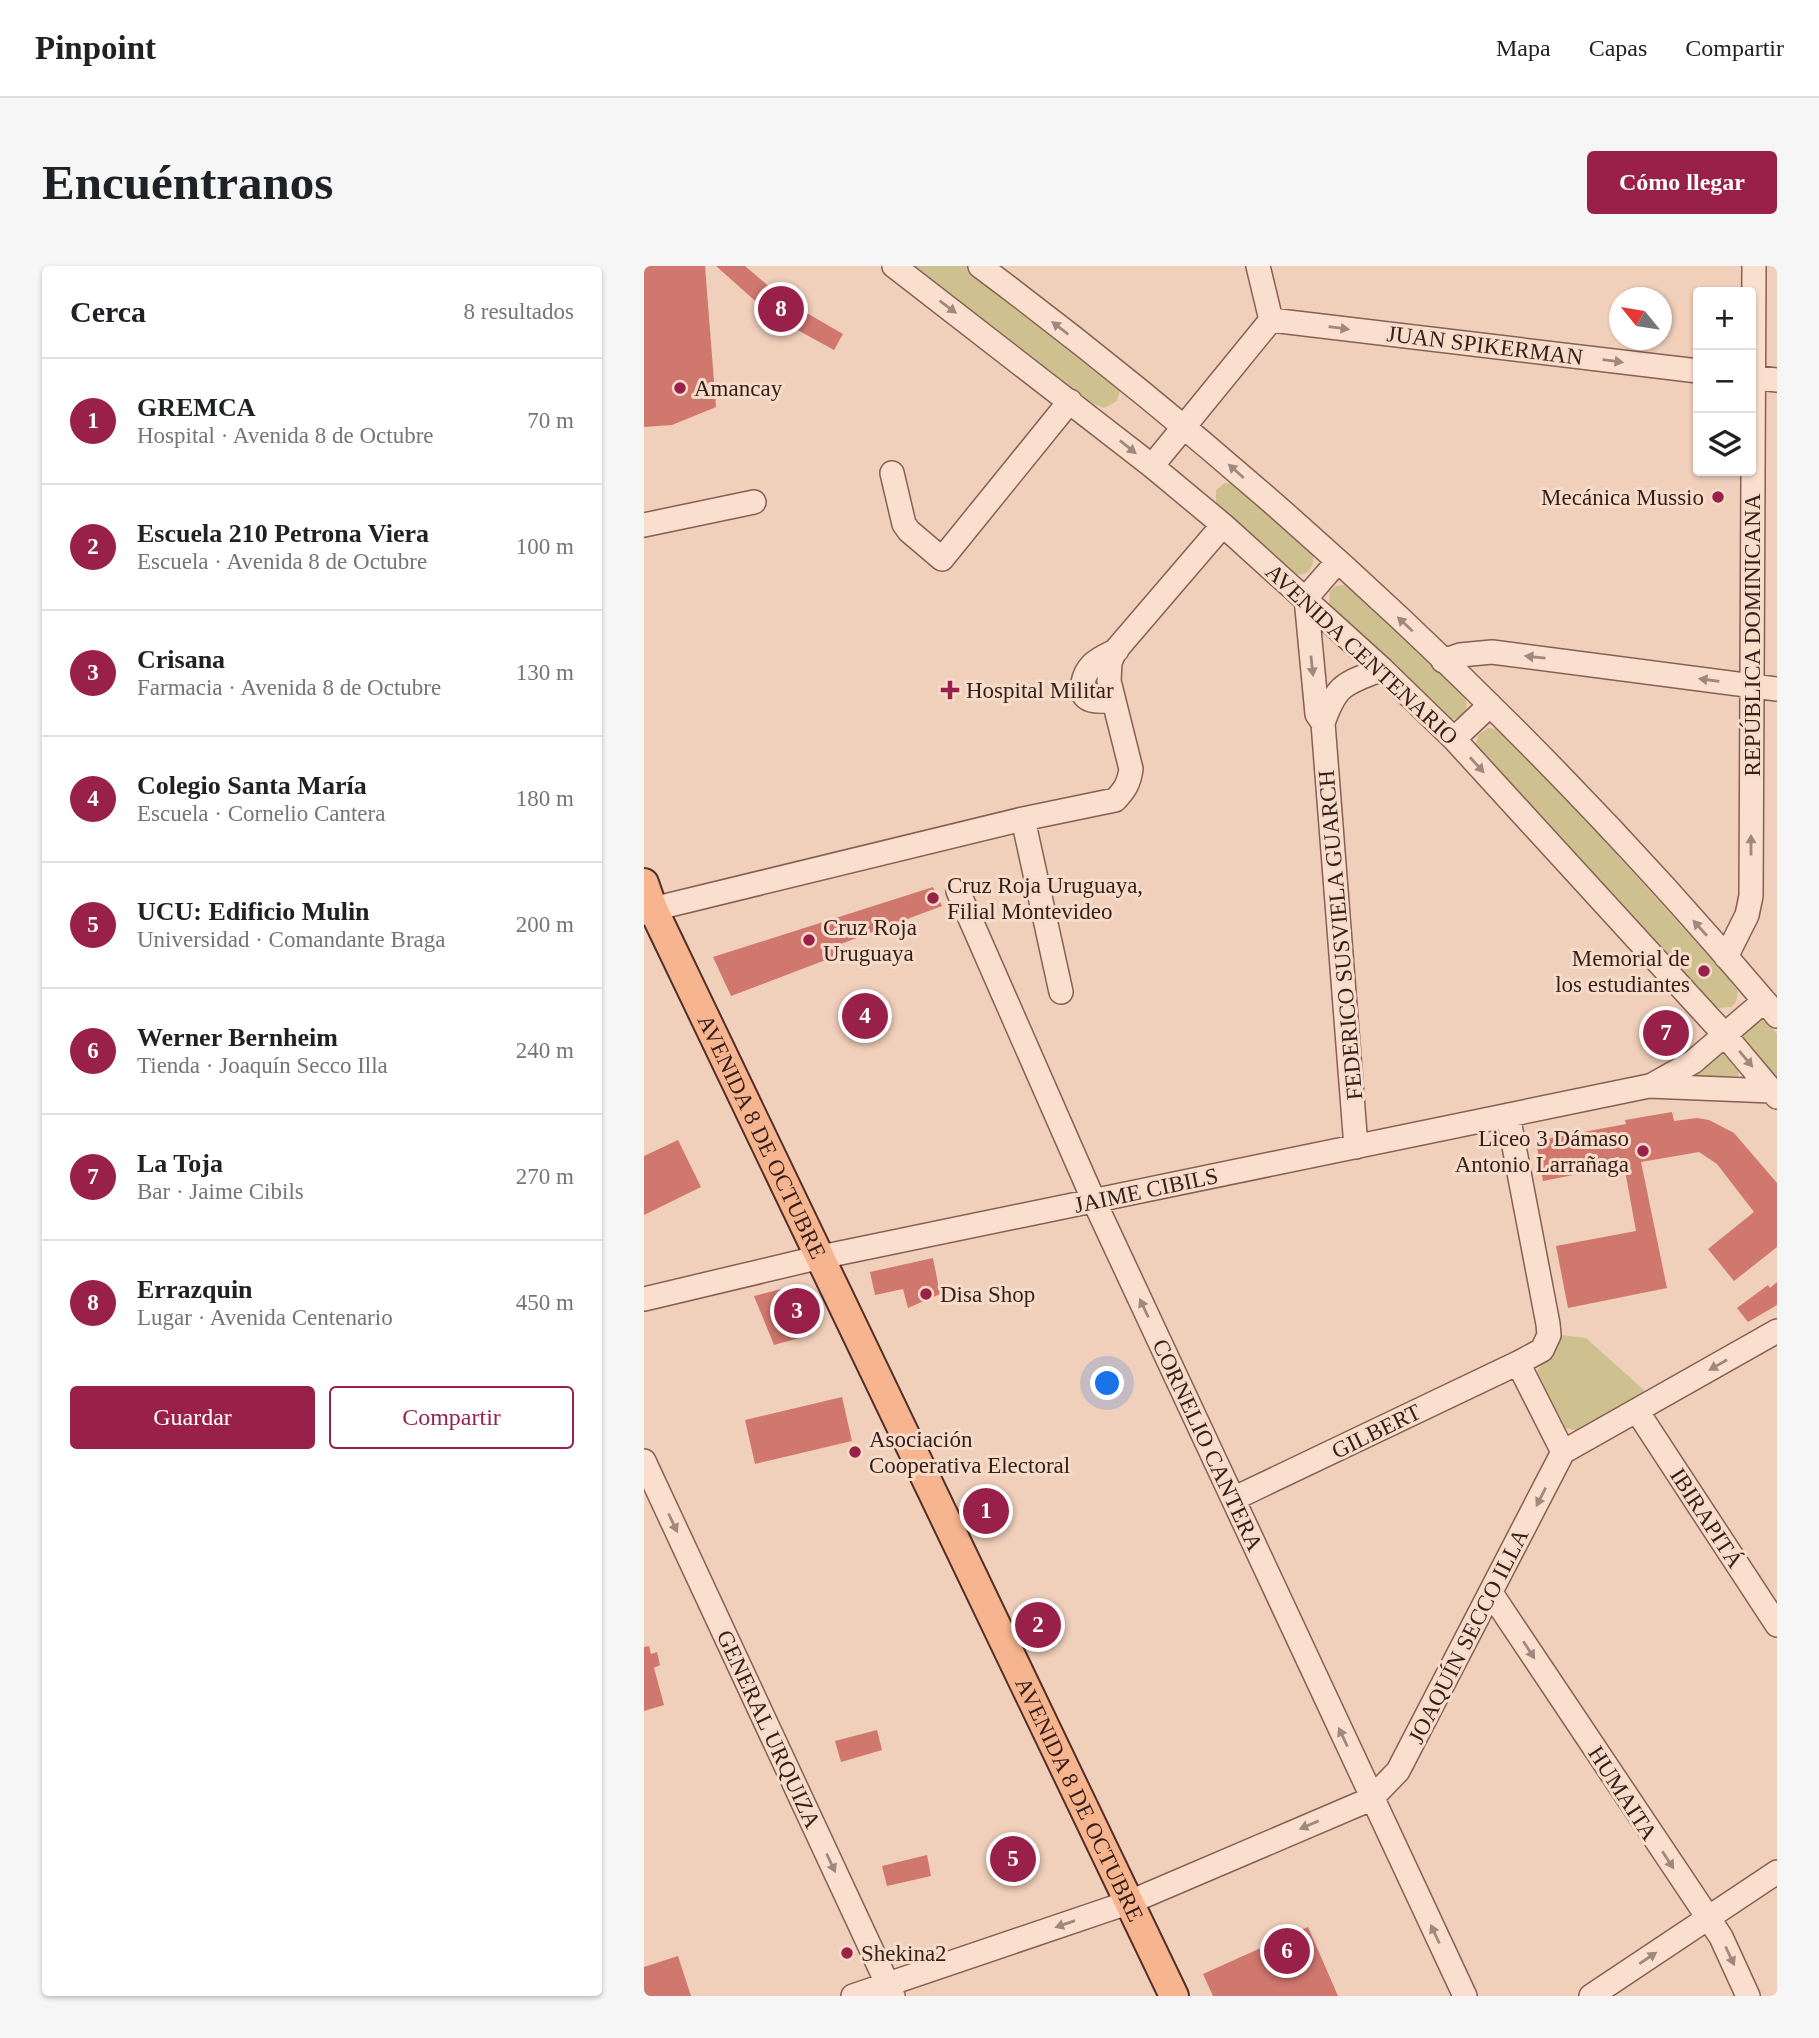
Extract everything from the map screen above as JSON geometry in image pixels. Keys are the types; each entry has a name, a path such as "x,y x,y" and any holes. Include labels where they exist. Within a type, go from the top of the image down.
{"main road":[{"name":"AVENIDA 8 DE OCTUBRE","path":"647,902 821,1258 1174,1996"}],"street":[{"name":"AVENIDA CENTENARIO","path":"894,266 1152,466 1306,598 1382,669 1454,739 1724,1034 1774,1094"},
{"path":"980,266 1185,426 1338,561 1490,705 1608,828 1771,1009"},
{"path":"1152,466 1271,320 1258,266"},
{"name":"REPÚBLICA DOMINICANA","path":"1752,350 1754,266"},
{"name":"JUAN SPIKERMAN","path":"1271,320 1693,369"},
{"path":"1756,377 1777,380"},
{"path":"892,473 904,524 943,559 1070,401"},
{"name":"REPÚBLICA DOMINICANA","path":"1726,957 1747,915 1751,896 1752,413"},
{"path":"644,525 754,502"},
{"path":"647,902 1115,800 1125,790 1131,769 1114,700 1096,702 1088,699 1083,695 1084,679 1094,663 1117,650 1223,525"},
{"path":"1306,598 1338,561"},
{"name":"FEDERICO SUSVIELA GUARCH","path":"1306,598 1317,714 1324,723"},
{"path":"1443,661 1460,655 1492,652 1777,689"},
{"name":"FEDERICO SUSVIELA GUARCH","path":"1356,1147 1324,723 1334,698 1345,684 1382,669"},
{"path":"1454,739 1490,705"},
{"path":"1023,819 1061,992"},
{"name":"CORNELIO CANTERA","path":"958,891 1094,1201 1465,1996"},
{"name":"JAIME CIBILS","path":"1649,1086 1693,1062 1724,1034 1771,1009"},
{"name":"JAIME CIBILS","path":"644,1299 821,1258 1649,1086 1774,1094"},
{"path":"1508,1115 1549,1335 1542,1350 1518,1363 1563,1452 1777,1331"},
{"name":"GILBERT","path":"1233,1499 1518,1363"},
{"name":"IBIRAPITÁ","path":"1637,1411 1777,1625"},
{"name":"JOAQUÍN SECCO ILLA","path":"853,1996 890,1990 1130,1902 1371,1799 1398,1771 1563,1452"},
{"name":"GENERAL URQUIZA","path":"644,1461 890,1990"},
{"name":"HUMAITA","path":"1491,1593 1721,1937 1748,1996"},
{"path":"1591,1996 1777,1872"}],"shaded area":[{"path":"913,266 967,266 1117,385 1120,390 1117,401 1104,408 1092,403"},
{"path":"1225,483 1232,483 1312,551 1312,566 1306,573 1291,574 1216,507 1216,490"},
{"path":"1345,585 1353,589 1463,695 1467,706 1462,717 1449,720 1329,606 1330,591 1336,586"},
{"path":"1488,728 1502,733 1723,972 1738,991 1736,1002 1731,1007 1717,1008 1475,747 1478,735"},
{"path":"1760,1020 1768,1023 1777,1034 1777,1082 1744,1041 1743,1031 1753,1022"},
{"path":"1722,1052 1739,1070 1738,1076 1683,1076"},
{"path":"1561,1335 1586,1338 1646,1392 1579,1431 1561,1427 1536,1378 1540,1366 1557,1348"}],"building":[{"path":"644,266 705,266 716,407 672,425 644,427"},
{"path":"716,266 745,266 786,301 843,334 834,350 772,316"},
{"name":"Cruz Roja Uruguaya","path":"933,887 942,906 838,945 836,956 731,996 713,957"},
{"path":"1672,1112 1674,1121 1697,1118 1709,1120 1734,1133 1777,1183 1777,1247 1734,1281 1708,1249 1754,1212 1717,1164 1699,1152 1641,1162 1667,1288 1568,1308 1556,1246 1636,1231 1624,1165 1543,1181 1536,1141 1626,1124 1625,1120"},
{"path":"678,1140 701,1187 644,1215 644,1156"},
{"path":"933,1258 940,1294 908,1308 903,1289 875,1295 870,1272"},
{"path":"1777,1282 1777,1305 1748,1322 1737,1308 1768,1285 1770,1288"},
{"path":"789,1287 810,1335 774,1345 754,1296"},
{"path":"842,1397 852,1441 755,1464 745,1420"},
{"path":"649,1646 651,1654 657,1652 660,1665 654,1668 664,1705 644,1711 644,1647"},
{"path":"877,1730 882,1750 841,1762 835,1741"},
{"path":"927,1855 931,1876 887,1886 882,1866"},
{"path":"1308,1927 1338,1996 1213,1996 1203,1974"},
{"path":"678,1956 691,1996 644,1996 644,1967"}],"place":[{"name":"Errazquin","path":"781,309"},
{"name":"Amancay","path":"680,388"},
{"name":"Mecánica Mussio","path":"1718,497"},
{"name":"Hospital Militar","path":"950,690"},
{"name":"Cruz Roja Uruguaya, Filial Montevideo","path":"933,898"},
{"name":"Cruz Roja Uruguaya","path":"809,940"},
{"name":"Memorial de los estudiantes","path":"1704,971"},
{"name":"Colegio Santa María","path":"865,1016"},
{"name":"La Toja","path":"1666,1033"},
{"name":"Liceo 3 Dámaso Antonio Larrañaga","path":"1643,1151"},
{"name":"Disa Shop","path":"926,1294"},
{"name":"Crisana","path":"797,1311"},
{"name":"Asociación Cooperativa Electoral","path":"855,1452"},
{"name":"GREMCA","path":"986,1511"},
{"name":"Escuela 210 Petrona Viera","path":"1038,1625"},
{"name":"UCU: Edificio Mulin","path":"1013,1859"},
{"name":"Werner Bernheim","path":"1287,1951"},
{"name":"Shekina2","path":"847,1953"}]}
